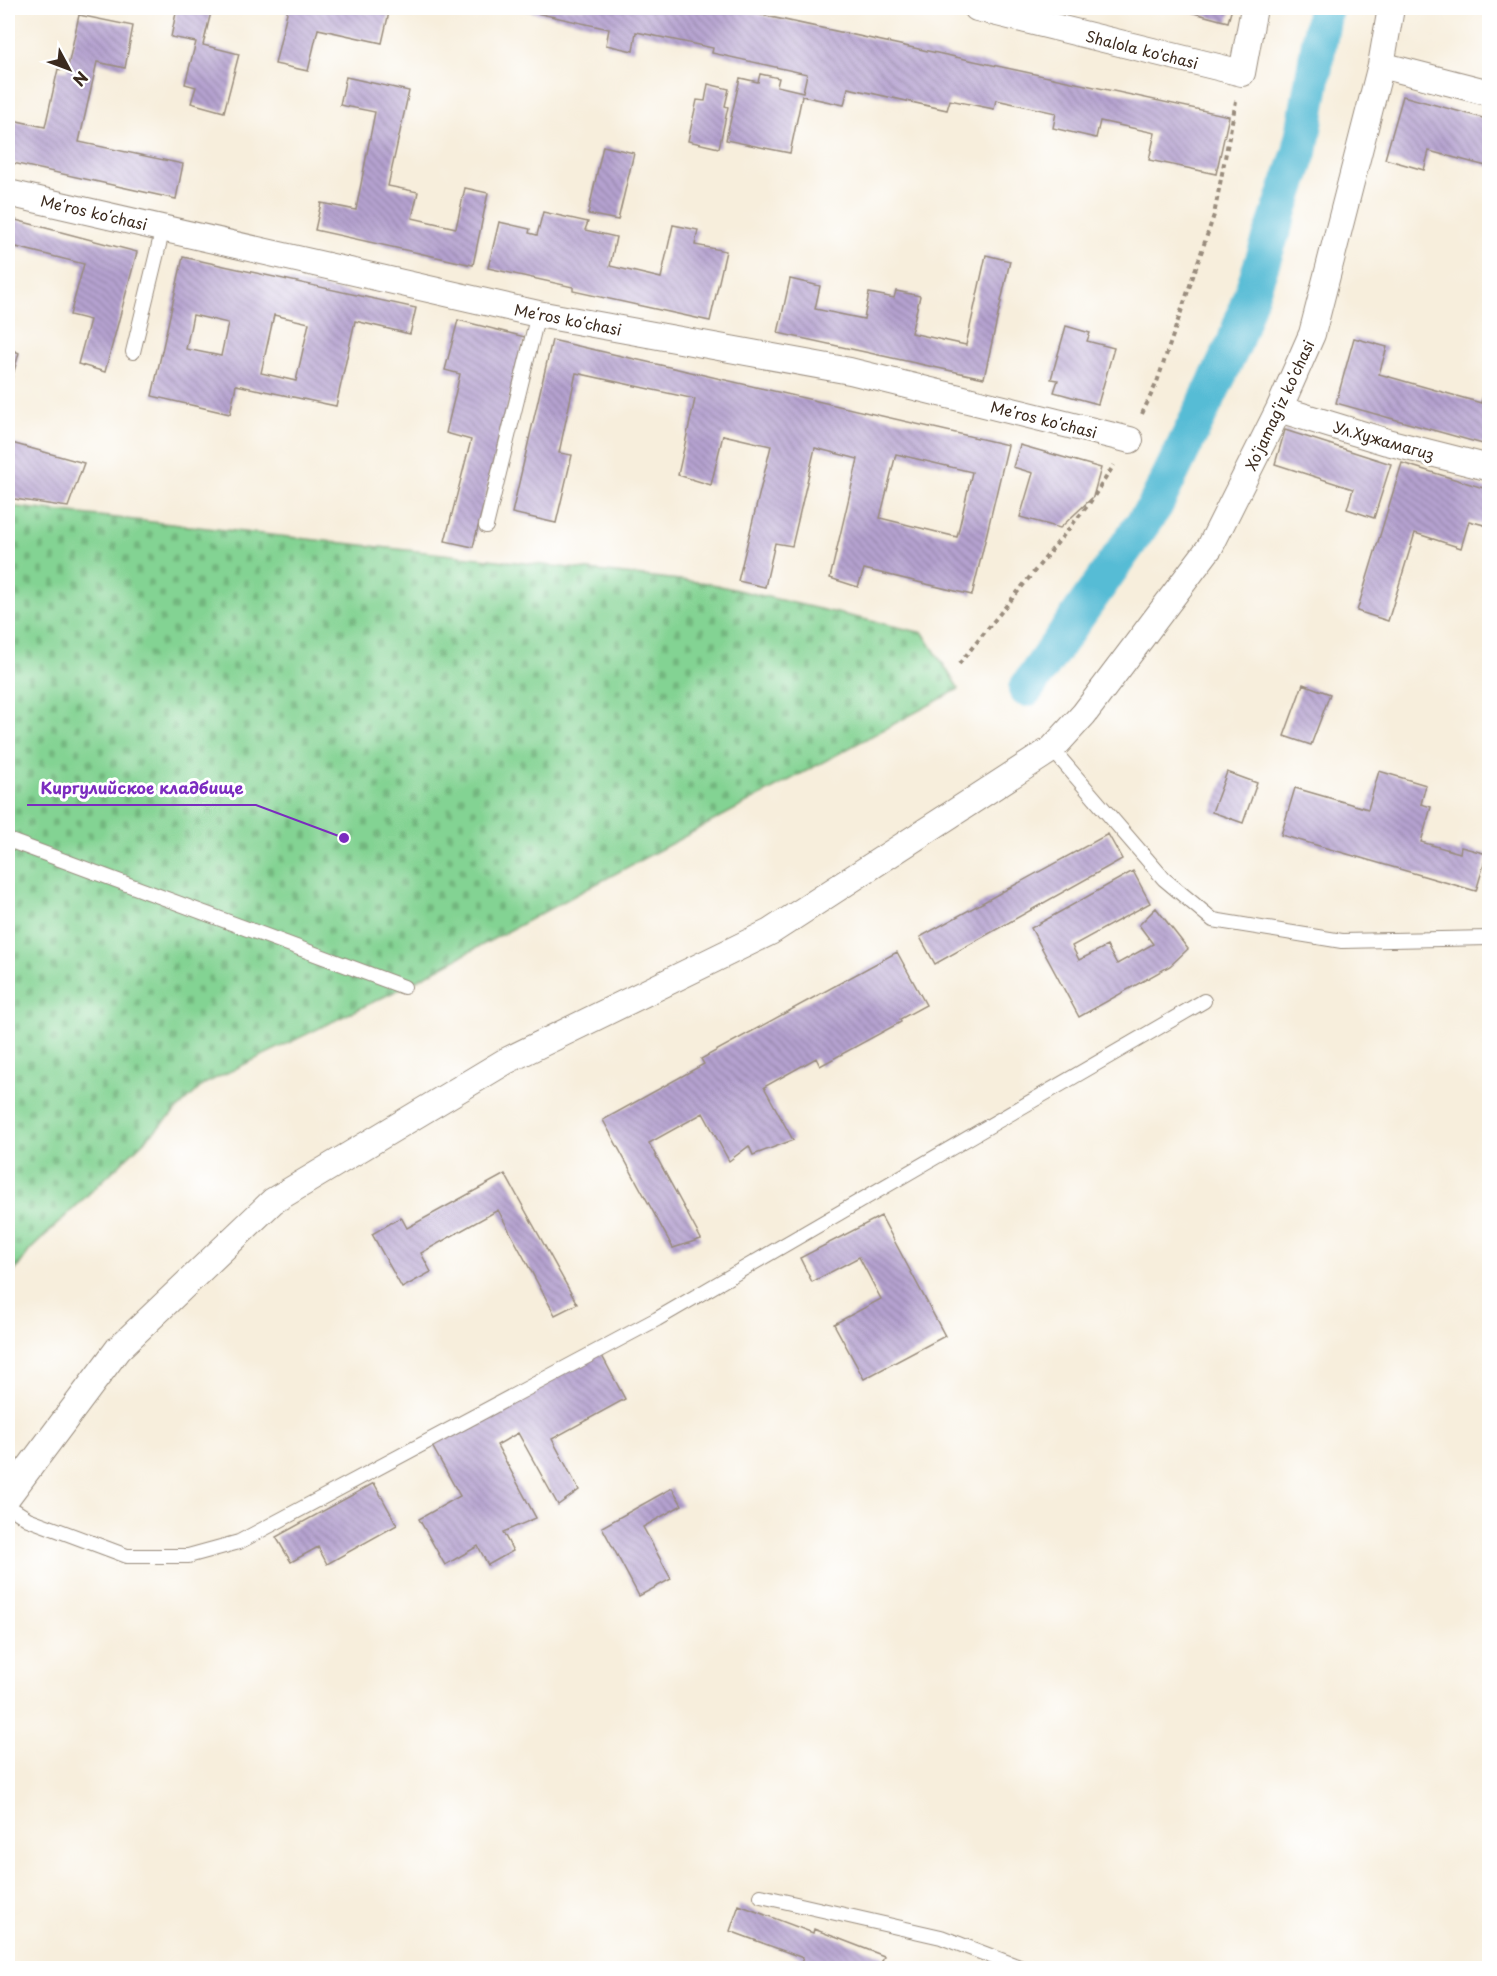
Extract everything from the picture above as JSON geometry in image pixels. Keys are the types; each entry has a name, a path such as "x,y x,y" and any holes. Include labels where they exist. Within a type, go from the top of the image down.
{"street":[{"name":"Shalola ko'chasi","path":"977,8 1242,74"},
{"path":"1242,74 1254,8"},
{"name":"Xoʻjamagʻiz koʻchasi","path":"8,1496 118,1349 273,1201 506,1061 770,932 1052,749 1084,714 1210,547 1280,409 1312,334 1381,64 1391,8"},
{"path":"1381,64 1490,93"},
{"name":"Meʻros koʻchasi","path":"8,193 538,314 850,371 1130,440"},
{"name":"Ул.Хужамагиз","path":"1280,409 1388,442 1490,468"}],"lane":[{"path":"132,352 163,228"},
{"path":"486,526 538,314"},
{"path":"1052,749 1164,879 1213,920 1342,941 1490,938"},
{"path":"8,840 404,987"},
{"path":"8,1506 28,1519 127,1556 188,1556 239,1542 657,1319 1204,1001"},
{"path":"761,1896 942,1937 1023,1968"}],"path":[{"path":"958,664 1089,504 1130,440 1158,382 1214,215 1242,74"}],"green space":[{"path":"8,506 707,583 923,633 959,689 404,987 204,1084 30,1250 8,1281"}],"building":[{"path":"177,8 212,8 203,45 239,54 224,112 191,103 196,87 185,84 196,42 171,37"},
{"path":"288,8 340,8 369,13 370,8 390,8 382,43 318,29 308,71 275,64"},
{"path":"514,8 729,8 1229,116 1216,174 1149,160 1155,133 1100,121 1096,138 1053,128 1056,113 996,100 994,109 950,100 947,110 848,88 844,105 802,96 790,153 726,140 740,78 758,82 760,74 779,78 777,86 803,92 807,74 712,53 713,48 636,32 633,51 606,45 609,29"},
{"path":"1175,8 1232,8 1228,22"},
{"path":"79,15 133,26 125,68 97,62 79,142 183,164 176,199 8,162 8,119 45,127 58,69 67,71"},
{"path":"346,77 409,91 388,186 418,192 412,218 456,228 465,188 488,193 473,265 315,230 321,203 356,210 375,112 340,105"},
{"path":"708,84 729,89 725,106 728,107 719,148 688,141 697,100 705,101"},
{"path":"1403,96 1490,120 1490,167 1429,151 1424,170 1385,159"},
{"path":"603,146 634,153 618,220 588,214"},
{"path":"543,212 588,222 585,230 616,237 610,266 661,278 673,225 698,230 695,245 726,251 710,321 573,291 573,287 488,268 499,222 530,229 529,233 537,235"},
{"path":"8,218 137,252 105,372 78,364 90,320 70,315 84,264 16,247 8,277"},
{"path":"986,255 1010,261 984,378 778,333 790,279 820,286 815,309 864,319 869,293 894,298 896,291 920,296 911,333 966,345"},
{"path":"183,257 416,308 410,334 355,321 336,406 236,385 230,414 152,396","holes":["193,315 228,323 221,356 186,349","274,315 309,323 296,381 261,373"]},
{"path":"458,320 525,337 473,547 445,541 471,440 446,433 460,374 445,370"},
{"path":"1066,326 1090,333 1087,341 1114,348 1098,404 1054,392 1058,380 1051,379"},
{"path":"1354,338 1387,347 1379,374 1481,403 1487,381 1490,381 1490,446 1336,403"},
{"path":"552,340 1008,445 972,595 864,569 858,587 830,578 858,459 815,448 792,546 775,543 765,587 738,581 771,446 723,435 711,485 678,475 695,399 576,373 559,453 572,455 556,523 512,513","holes":["896,454 972,472 957,537 880,518"]},
{"path":"8,348 19,353 8,393"},
{"path":"1285,430 1391,464 1374,518 1347,509 1353,489 1275,464"},
{"path":"8,442 84,463 68,507 8,498"},
{"path":"1020,445 1101,468 1093,497 1060,528 1020,517 1033,473 1013,467"},
{"path":"1402,463 1490,490 1490,522 1488,526 1469,521 1461,548 1415,533 1388,621 1357,611"},
{"path":"1303,684 1330,694 1311,745 1284,736"},
{"path":"1379,771 1426,785 1421,804 1431,807 1421,842 1460,853 1461,847 1487,854 1476,891 1281,835 1295,788 1368,809"},
{"path":"1227,772 1257,783 1243,823 1212,812"},
{"path":"1108,834 1122,859 935,964 920,937"},
{"path":"1133,871 1150,903 1072,946 1079,960 1107,946 1117,964 1153,944 1139,925 1156,908 1188,949 1170,966 1079,1017 1031,928"},
{"path":"897,952 926,1005 900,1019 901,1022 820,1066 816,1058 764,1087 793,1140 753,1155 749,1146 729,1161 703,1113 649,1143 701,1239 673,1248 603,1120 704,1064 701,1059"},
{"path":"505,1174 577,1304 555,1315 498,1210 421,1253 431,1272 402,1288 372,1234 401,1217 407,1228"},
{"path":"881,1216 945,1336 864,1379 834,1324 881,1299 859,1257 812,1282 800,1258"},
{"path":"600,1352 625,1399 552,1439 579,1490 558,1505 518,1433 497,1445 536,1518 503,1532 513,1551 488,1565 478,1546 445,1565 419,1519 460,1496 431,1444"},
{"path":"374,1483 397,1525 327,1564 318,1547 291,1562 276,1537"},
{"path":"672,1488 682,1505 643,1527 671,1579 639,1596 602,1527"},
{"path":"739,1905 813,1933 814,1929 884,1956 879,1968 816,1968 801,1963 803,1958 730,1931"}],"waterway":[{"path":"1026,689 1155,506 1234,344 1300,152 1325,8"}],"place":[{"name":"Киргулийское кладбище","path":"344,838"}]}
